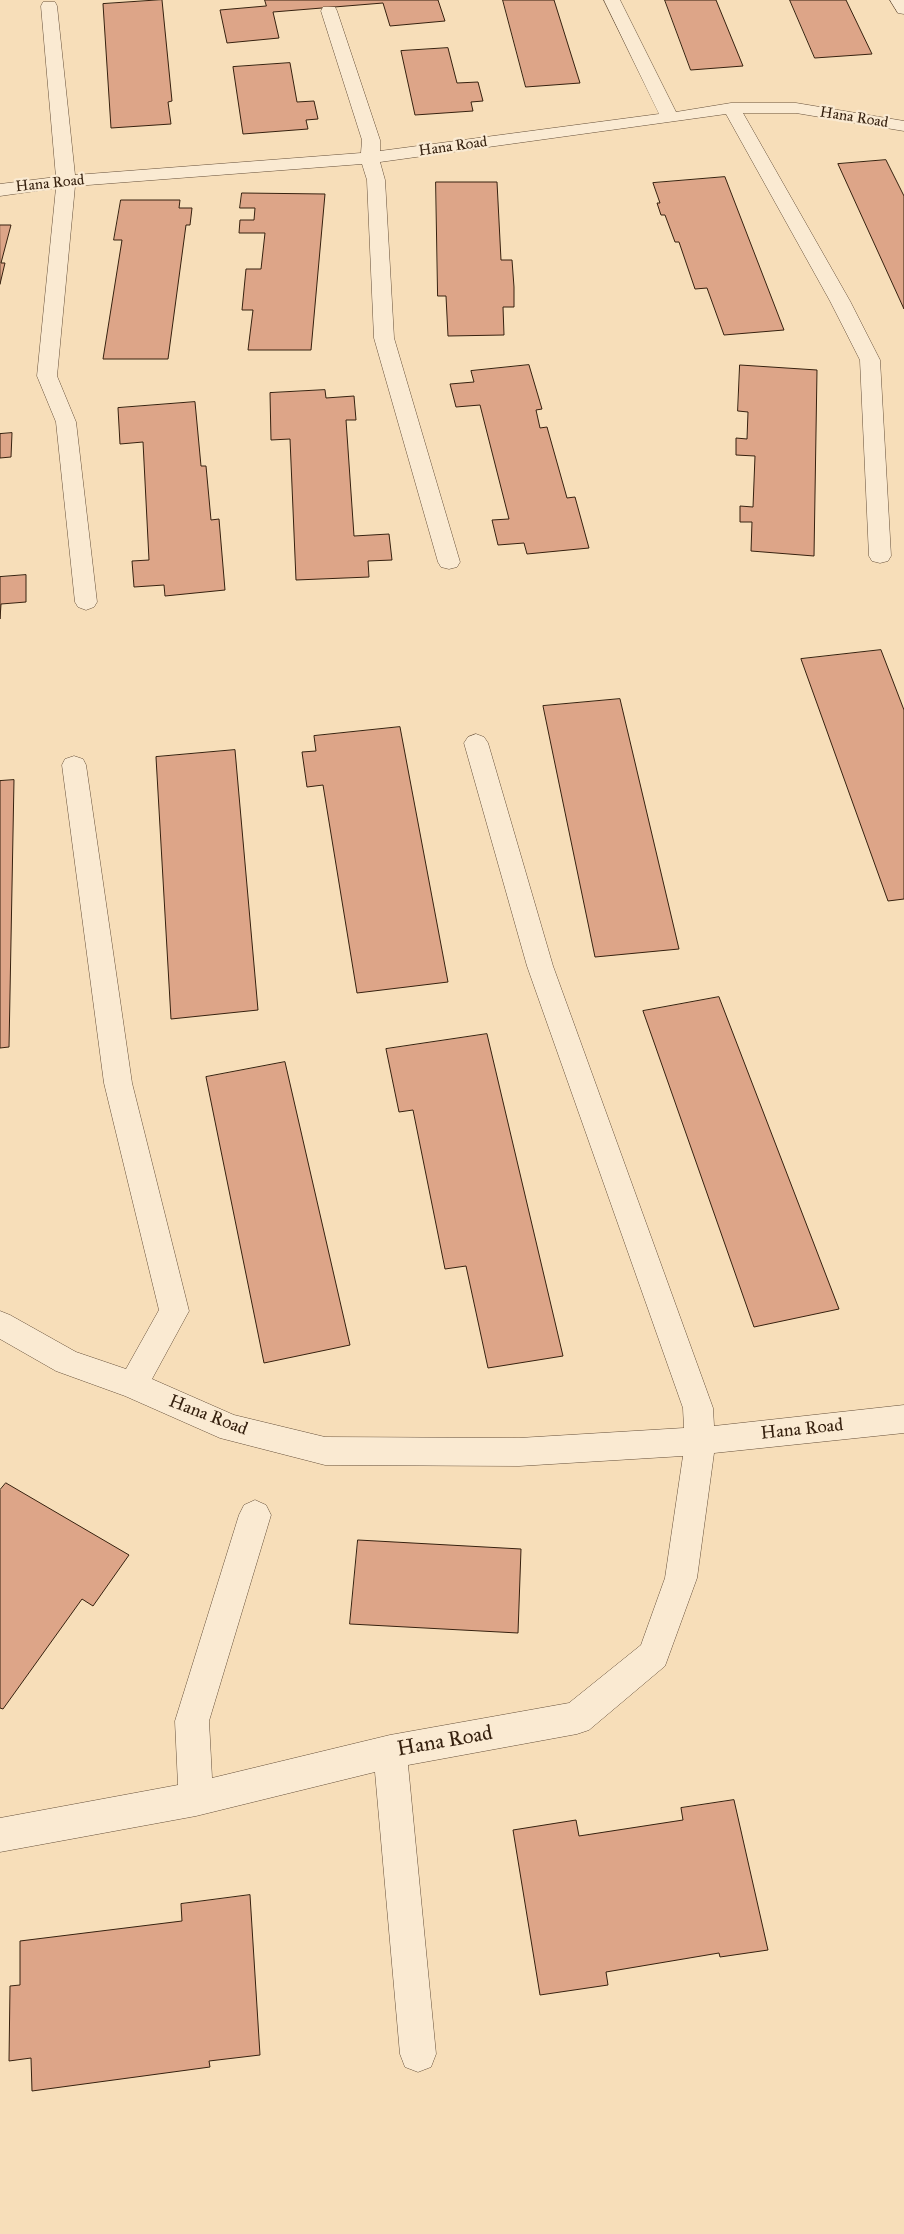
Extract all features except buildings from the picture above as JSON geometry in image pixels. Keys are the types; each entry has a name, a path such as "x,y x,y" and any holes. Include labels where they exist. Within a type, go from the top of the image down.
{"street":[{"path":"612,0 670,118"},
{"path":"898,0 904,9"},
{"path":"49,6 66,181 47,376 66,422 86,602"},
{"path":"329,11 371,140 370,158 376,180 384,338 449,562"},
{"path":"730,108 840,301 870,360 880,556"},
{"name":"Hana Road","path":"0,190 66,181 370,158 670,118 730,108 796,108 904,126"},
{"path":"476,743 540,966 698,1408 700,1440"},
{"path":"74,765 118,1083 174,1311 133,1385"},
{"name":"Hana Road","path":"0,1324 67,1362 133,1385 231,1428 325,1451 519,1452 700,1440 904,1419"},
{"name":"Hana Road","path":"0,1834 196,1800 390,1752 577,1718 653,1655 681,1578 700,1440"},
{"path":"196,1800 192,1721 255,1515"},
{"path":"390,1752 418,2054"}]}
